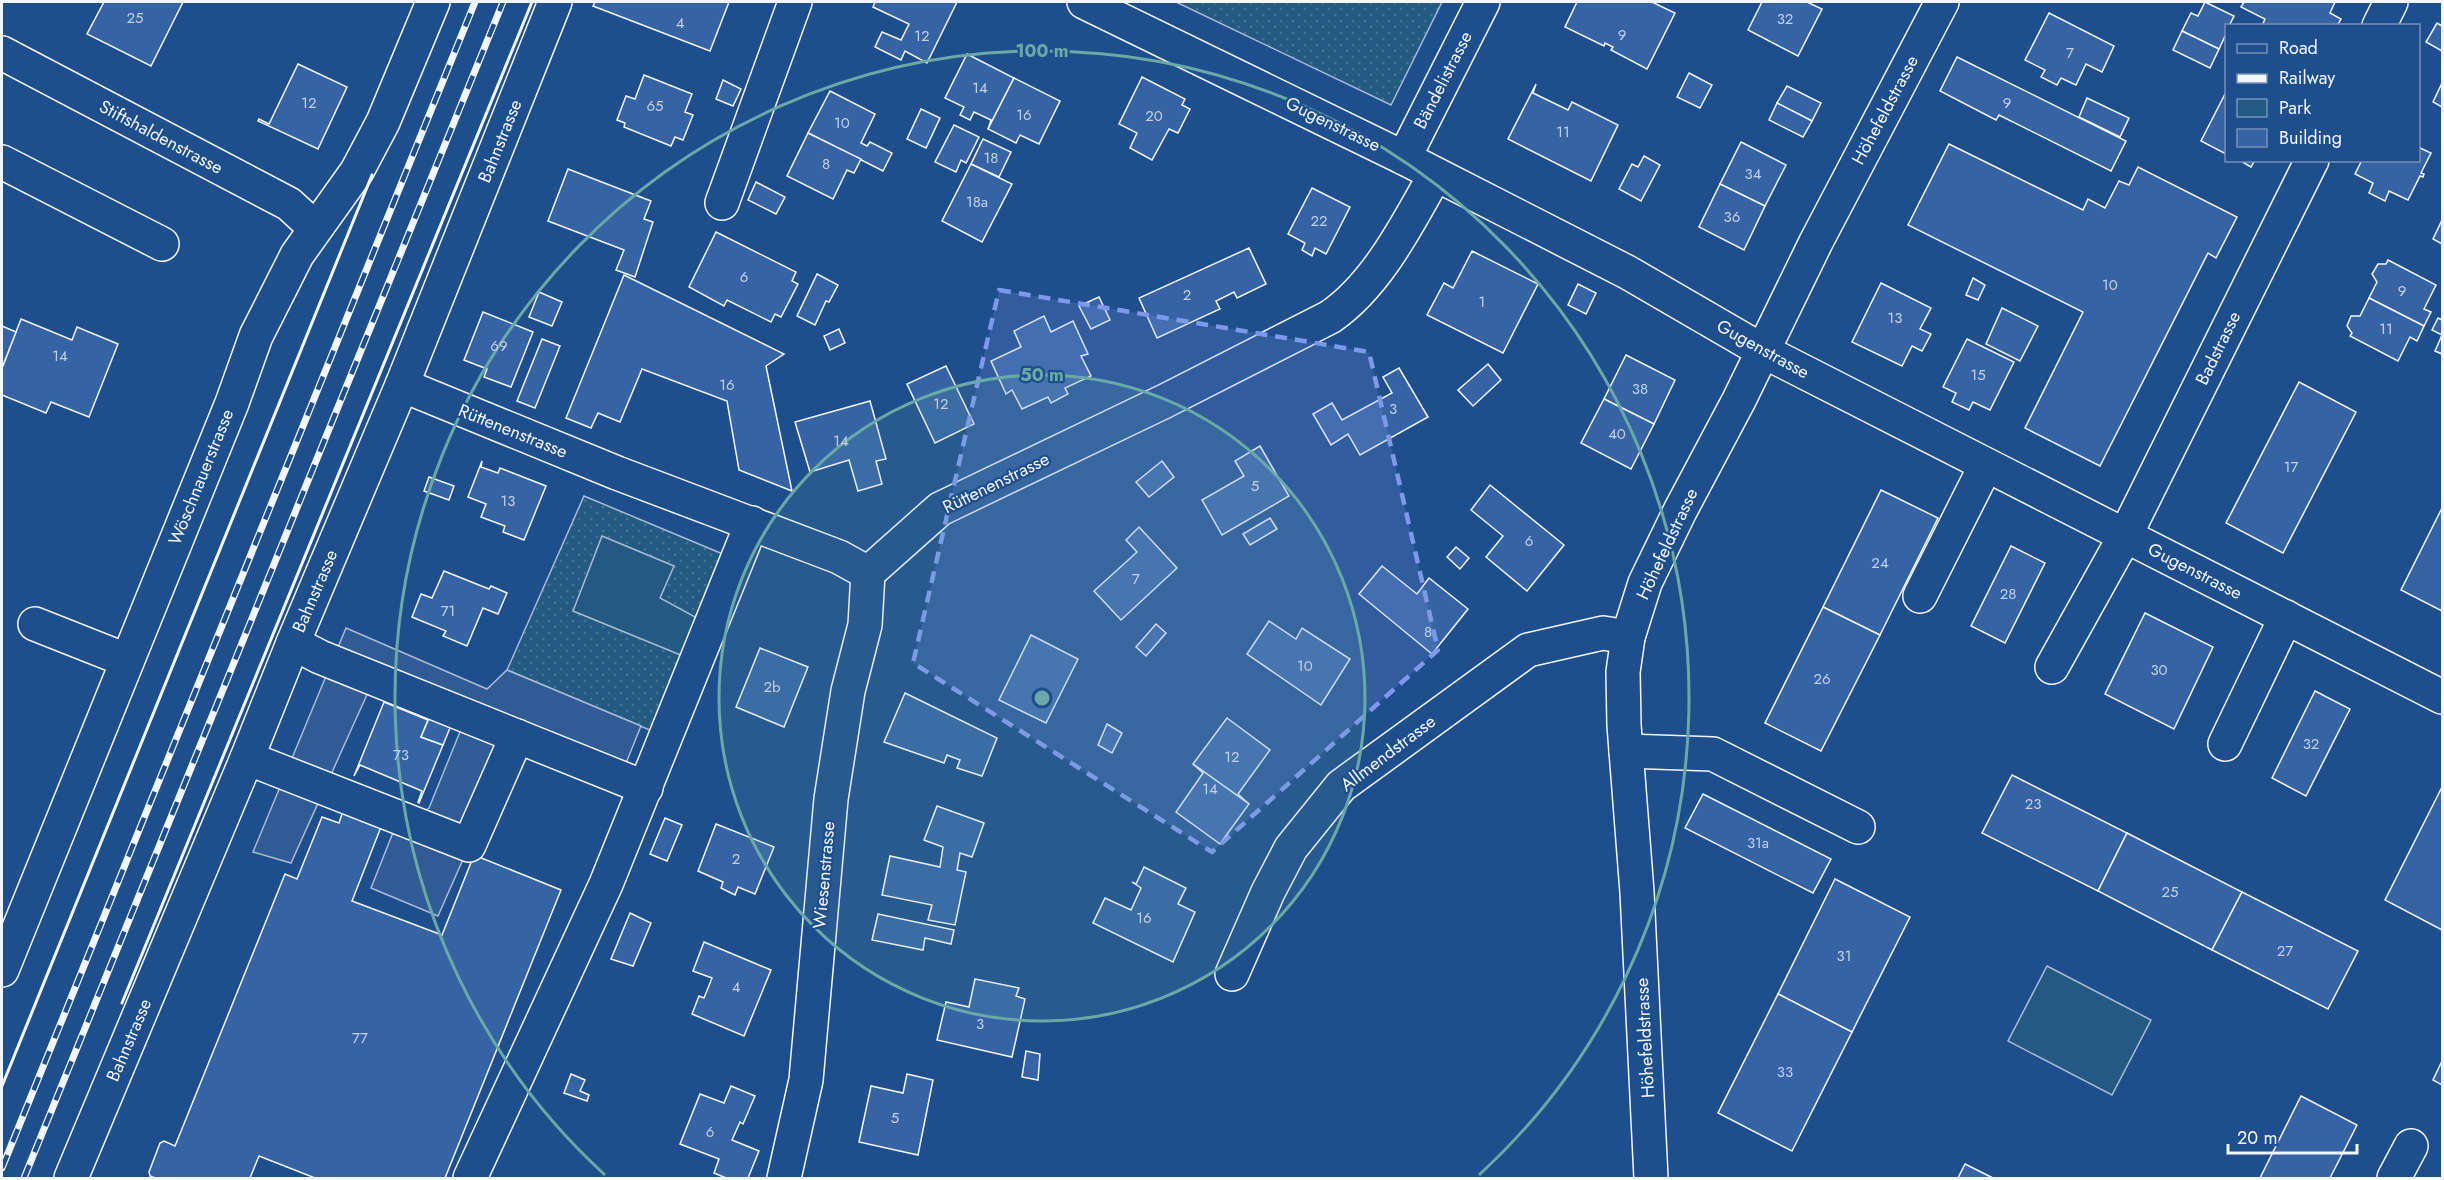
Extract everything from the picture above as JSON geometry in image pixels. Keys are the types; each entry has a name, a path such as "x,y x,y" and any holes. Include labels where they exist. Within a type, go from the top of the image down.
{"street":[{"name":"Wöschnauerstrasse","path":"2,970 232,403 256,336 297,255 357,171 383,122 433,2"},
{"name":"Bahnstrasse","path":"71,1179 402,385 555,2"},
{"path":"722,203 795,2"},
{"name":"Gugenstrasse","path":"1084,2 1404,158 1627,272 1763,351 2442,697"},
{"name":"Bändelistrasse","path":"1404,158 1483,2"},
{"name":"Höhefeldstrasse","path":"1651,1179 1637,892 1626,751 1623,672 1628,637 1645,584 1816,242 1942,2"},
{"path":"2380,24 2391,2"},
{"name":"Stiftshaldenstrasse","path":"2,53 289,204 315,228"},
{"path":"2,162 162,244"},
{"name":"Badstrasse","path":"2052,667 2125,536 2311,162"},
{"name":"Rüttenenstrasse","path":"402,385 617,473 839,557 868,573 940,509 1165,401 1344,308 1368,283 1436,175"},
{"path":"1920,596 1986,465"},
{"path":"470,1179 606,884 752,523"},
{"name":"Wiesenstrasse","path":"784,1179 806,1080 831,799 848,692 865,625 868,573"},
{"path":"2225,744 2286,617"},
{"path":"35,624 126,660"},
{"name":"Allmendstrasse","path":"1232,974 1268,892 1291,848 1341,786 1528,650 1603,633 1628,637"},
{"path":"293,644 320,657 646,788"},
{"path":"247,758 469,844 517,736"},
{"path":"1626,751 1713,754 1858,827"},
{"path":"2394,1179 2411,1146"}],"highlighted area":[{"path":"999,290 1369,352 1438,650 1212,852 913,663"}],"green space":[{"path":"1176,2 1442,2 1391,105"},
{"path":"584,496 725,555 652,731 507,670"},
{"path":"602,536 674,566 660,598 699,619 683,656 573,611"},
{"path":"2047,966 2151,1020 2112,1095 2008,1041"}],"shaded area":[{"path":"346,628 487,689 507,670 641,726 620,778 517,737 438,916 371,888 392,835 429,808 462,727 370,688 291,863 253,852"}],"building":[{"path":"104,2 183,2 151,66 87,34"},
{"path":"595,2 729,2 710,51 593,6"},
{"path":"875,2 957,2 927,63 905,51 901,60 875,47 882,32 901,40 909,24 873,7"},
{"path":"1577,2 1652,2 1675,13 1647,69 1611,50 1613,47 1605,43 1604,46 1565,27"},
{"path":"1762,2 1807,2 1822,9 1798,56 1748,30"},
{"path":"2205,2 2234,16 2230,24 2225,24 2225,36 2219,49 2182,31 2191,13 2198,16"},
{"path":"2244,2 2335,2 2330,13 2341,19 2338,24 2263,24 2265,19 2241,7"},
{"path":"2049,13 2114,46 2102,72 2086,64 2076,85 2061,78 2057,85 2041,77 2045,70 2025,60"},
{"path":"2437,23 2442,26 2442,51 2426,42"},
{"path":"2182,31 2219,49 2210,68 2173,50"},
{"path":"967,54 1014,78 988,129 991,120 974,112 970,120 960,115 964,107 945,98"},
{"path":"1957,57 2126,141 2111,171 1999,115 1996,120 1940,91"},
{"path":"298,64 347,87 318,149 258,121 259,119 269,124"},
{"path":"1689,73 1712,85 1700,108 1677,97"},
{"path":"644,75 692,94 685,112 693,115 683,140 675,137 671,146 624,127 625,123 617,120 626,96 635,99"},
{"path":"1142,77 1185,99 1182,105 1190,109 1178,133 1169,129 1152,160 1130,148 1137,133 1119,124"},
{"path":"1014,78 1060,101 1039,144 1020,135 1016,143 988,129"},
{"path":"723,80 741,89 733,106 716,99"},
{"path":"2442,83 2442,107 2433,102"},
{"path":"1536,84 1533,93 1568,110 1572,102 1618,125 1591,181 1508,139"},
{"path":"1787,86 1821,103 1812,121 1777,103"},
{"path":"830,91 875,114 861,143 867,146 870,142 892,153 883,171 808,133"},
{"path":"2225,94 2225,153 2201,141"},
{"path":"2087,98 2129,118 2120,137 2079,117"},
{"path":"1777,103 1812,121 1803,137 1769,120"},
{"path":"921,109 940,118 926,148 907,139"},
{"path":"954,125 979,137 966,163 961,160 956,172 935,162"},
{"path":"808,133 861,159 854,173 847,170 833,199 787,176"},
{"path":"983,139 1011,152 999,177 971,164"},
{"path":"1741,142 1786,165 1765,206 1720,184"},
{"path":"1949,144 2083,210 2088,199 2105,208 2119,181 2129,185 2138,167 2237,217 2216,258 2208,253 2100,466 2025,428 2083,312 1908,225"},
{"path":"2420,148 2431,153 2421,173 2424,174 2423,177 2420,176 2408,200 2389,191 2385,201 2369,193 2373,183 2355,174 2361,162 2420,162"},
{"path":"1644,156 1660,165 1641,201 1619,189 1632,164 1638,167"},
{"path":"2242,162 2254,162 2251,167"},
{"path":"971,164 1012,184 982,242 942,221"},
{"path":"568,169 651,201 644,219 653,222 635,277 616,270 624,250 548,221"},
{"path":"756,182 785,197 776,214 748,200"},
{"path":"1720,184 1765,206 1744,250 1699,227"},
{"path":"1312,188 1350,207 1326,254 1315,248 1312,256 1302,250 1305,243 1288,234"},
{"path":"2442,220 2442,244 2433,239"},
{"path":"716,232 796,272 792,281 798,284 781,317 775,314 771,322 727,300 724,306 689,287"},
{"path":"1249,248 1266,284 1237,298 1234,292 1216,301 1220,309 1157,338 1139,298"},
{"path":"1472,251 1538,284 1503,353 1427,315 1444,283 1453,288"},
{"path":"2388,260 2436,285 2424,309 2431,312 2424,326 2369,298 2377,282 2372,274 2378,264 2386,264"},
{"path":"817,274 838,285 829,302 826,301 815,325 797,316"},
{"path":"624,275 784,354 766,366 792,491 739,470 727,401 642,369 620,422 598,413 591,428 566,418"},
{"path":"1973,278 1985,285 1978,300 1966,295"},
{"path":"1881,283 1931,308 1920,329 1931,334 1922,351 1912,346 1902,366 1852,342"},
{"path":"1578,284 1596,293 1586,314 1568,305"},
{"path":"539,292 562,302 552,326 529,317"},
{"path":"1099,297 1110,320 1091,329 1079,306"},
{"path":"2369,298 2424,326 2417,341 2410,337 2398,361 2350,336 2352,333 2347,326 2351,316 2360,316"},
{"path":"2002,308 2038,326 2020,361 1986,344"},
{"path":"483,312 533,332 511,387 484,377 487,369 464,360"},
{"path":"1044,316 1051,332 1073,321 1088,354 1081,356 1091,376 1065,388 1068,394 1051,403 1048,397 1022,409 1012,390 1006,394 991,361 1021,347 1014,331"},
{"path":"2438,318 2442,320 2442,335 2432,330"},
{"path":"21,319 72,340 77,327 118,344 89,417 51,402 46,413 2,395 2,368"},
{"path":"2,326 16,332 2,368"},
{"path":"839,329 845,343 830,350 824,336"},
{"path":"2442,335 2442,354 2435,351"},
{"path":"542,339 560,346 535,408 517,401"},
{"path":"1967,339 2014,362 1990,410 1973,402 1969,410 1952,402 1956,393 1943,387"},
{"path":"1626,355 1675,380 1654,424 1604,399"},
{"path":"1488,364 1501,380 1473,406 1458,390"},
{"path":"946,366 974,424 935,443 907,384"},
{"path":"1399,368 1428,417 1360,455 1348,434 1331,445 1313,414 1332,403 1342,420 1392,393 1383,377"},
{"path":"2299,382 2356,412 2283,553 2226,523"},
{"path":"1604,399 1654,424 1631,469 1581,443"},
{"path":"870,401 886,459 876,461 882,484 858,491 849,460 810,472 795,422"},
{"path":"1260,446 1289,496 1222,535 1202,500 1244,476 1235,461"},
{"path":"482,461 481,467 498,473 500,468 546,486 524,540 503,532 505,526 481,517 486,504 468,497"},
{"path":"1162,461 1174,477 1149,497 1136,482"},
{"path":"429,477 454,486 449,500 424,491"},
{"path":"1490,485 1564,545 1527,591 1486,557 1503,536 1471,510"},
{"path":"1881,490 1938,518 1880,635 1823,607"},
{"path":"2442,508 2442,611 2401,590"},
{"path":"1270,518 1277,529 1250,545 1243,534"},
{"path":"1139,527 1177,568 1121,620 1094,591 1137,552 1126,540"},
{"path":"2011,546 2045,563 2005,643 1971,626"},
{"path":"1456,547 1469,558 1460,569 1447,557"},
{"path":"1382,566 1417,594 1429,578 1468,609 1432,654 1359,594"},
{"path":"444,571 489,589 491,586 507,593 498,614 483,608 467,646 443,636 446,631 412,617 421,594 432,598"},
{"path":"1823,607 1880,635 1821,751 1765,723"},
{"path":"2145,613 2213,647 2174,729 2105,694"},
{"path":"1269,621 1296,639 1302,628 1350,659 1321,705 1247,654"},
{"path":"1156,624 1166,633 1146,656 1136,647"},
{"path":"1031,635 1078,659 1046,723 999,700"},
{"path":"760,648 808,667 784,727 736,707"},
{"path":"2315,691 2350,709 2306,796 2272,778"},
{"path":"905,693 997,738 982,776 957,768 960,760 947,755 944,763 884,742"},
{"path":"384,702 428,720 421,737 443,745 419,803 422,791 360,765 354,776"},
{"path":"433,709 454,718 443,745 421,737"},
{"path":"1227,718 1270,750 1238,794 1249,804 1193,764"},
{"path":"1107,724 1122,733 1112,753 1098,745"},
{"path":"1193,764 1249,804 1220,844 1176,812 1203,773"},
{"path":"2012,775 2127,833 2098,891 1982,833"},
{"path":"2442,787 2442,930 2385,900"},
{"path":"1703,794 1831,859 1813,893 1685,828"},
{"path":"937,806 984,823 972,857 960,853 957,870 966,872 955,925 928,920 932,905 882,895 890,856 940,867 943,847 924,840"},
{"path":"343,811 381,827 352,901 442,935 474,855 561,890 445,1178 315,1178 259,1156 250,1178 155,1178 150,1176 149,1172 160,1143 164,1141 175,1146 285,874 297,879 322,817 339,823"},
{"path":"665,818 682,825 667,861 650,854"},
{"path":"716,824 774,847 755,894 738,887 735,895 721,888 723,882 698,871"},
{"path":"2127,833 2242,892 2212,950 2098,891"},
{"path":"1144,867 1186,888 1178,904 1195,912 1173,962 1093,923 1105,898 1131,910 1141,888 1132,882 1136,884"},
{"path":"1835,879 1910,917 1852,1032 1778,994"},
{"path":"2242,892 2358,951 2328,1009 2212,950"},
{"path":"630,913 651,923 633,966 611,959"},
{"path":"878,914 954,930 951,944 925,938 923,950 872,940"},
{"path":"704,942 771,970 744,1036 692,1014 699,996 704,998 712,978 693,971"},
{"path":"975,979 1019,988 1016,996 1025,999 1012,1057 937,1040 946,1002 969,1007"},
{"path":"1778,994 1852,1032 1792,1151 1718,1113"},
{"path":"1026,1051 1040,1054 1038,1080 1022,1077"},
{"path":"2442,1061 2442,1085 2433,1080"},
{"path":"571,1074 585,1080 580,1091 589,1095 587,1101 564,1093"},
{"path":"907,1074 933,1080 918,1155 859,1142 871,1086 903,1093"},
{"path":"731,1086 755,1096 743,1124 740,1122 732,1140 759,1151 748,1178 726,1178 714,1173 719,1159 680,1144 700,1094 724,1103"},
{"path":"2301,1096 2357,1125 2330,1178 2260,1178"},
{"path":"1965,1164 1993,1178 1958,1178"}],"railway":[{"path":"2,1168 475,2"},
{"path":"24,1178 503,2"}],"wall":[{"path":"122,1003 532,2"},
{"path":"2,1086 372,175"}]}
